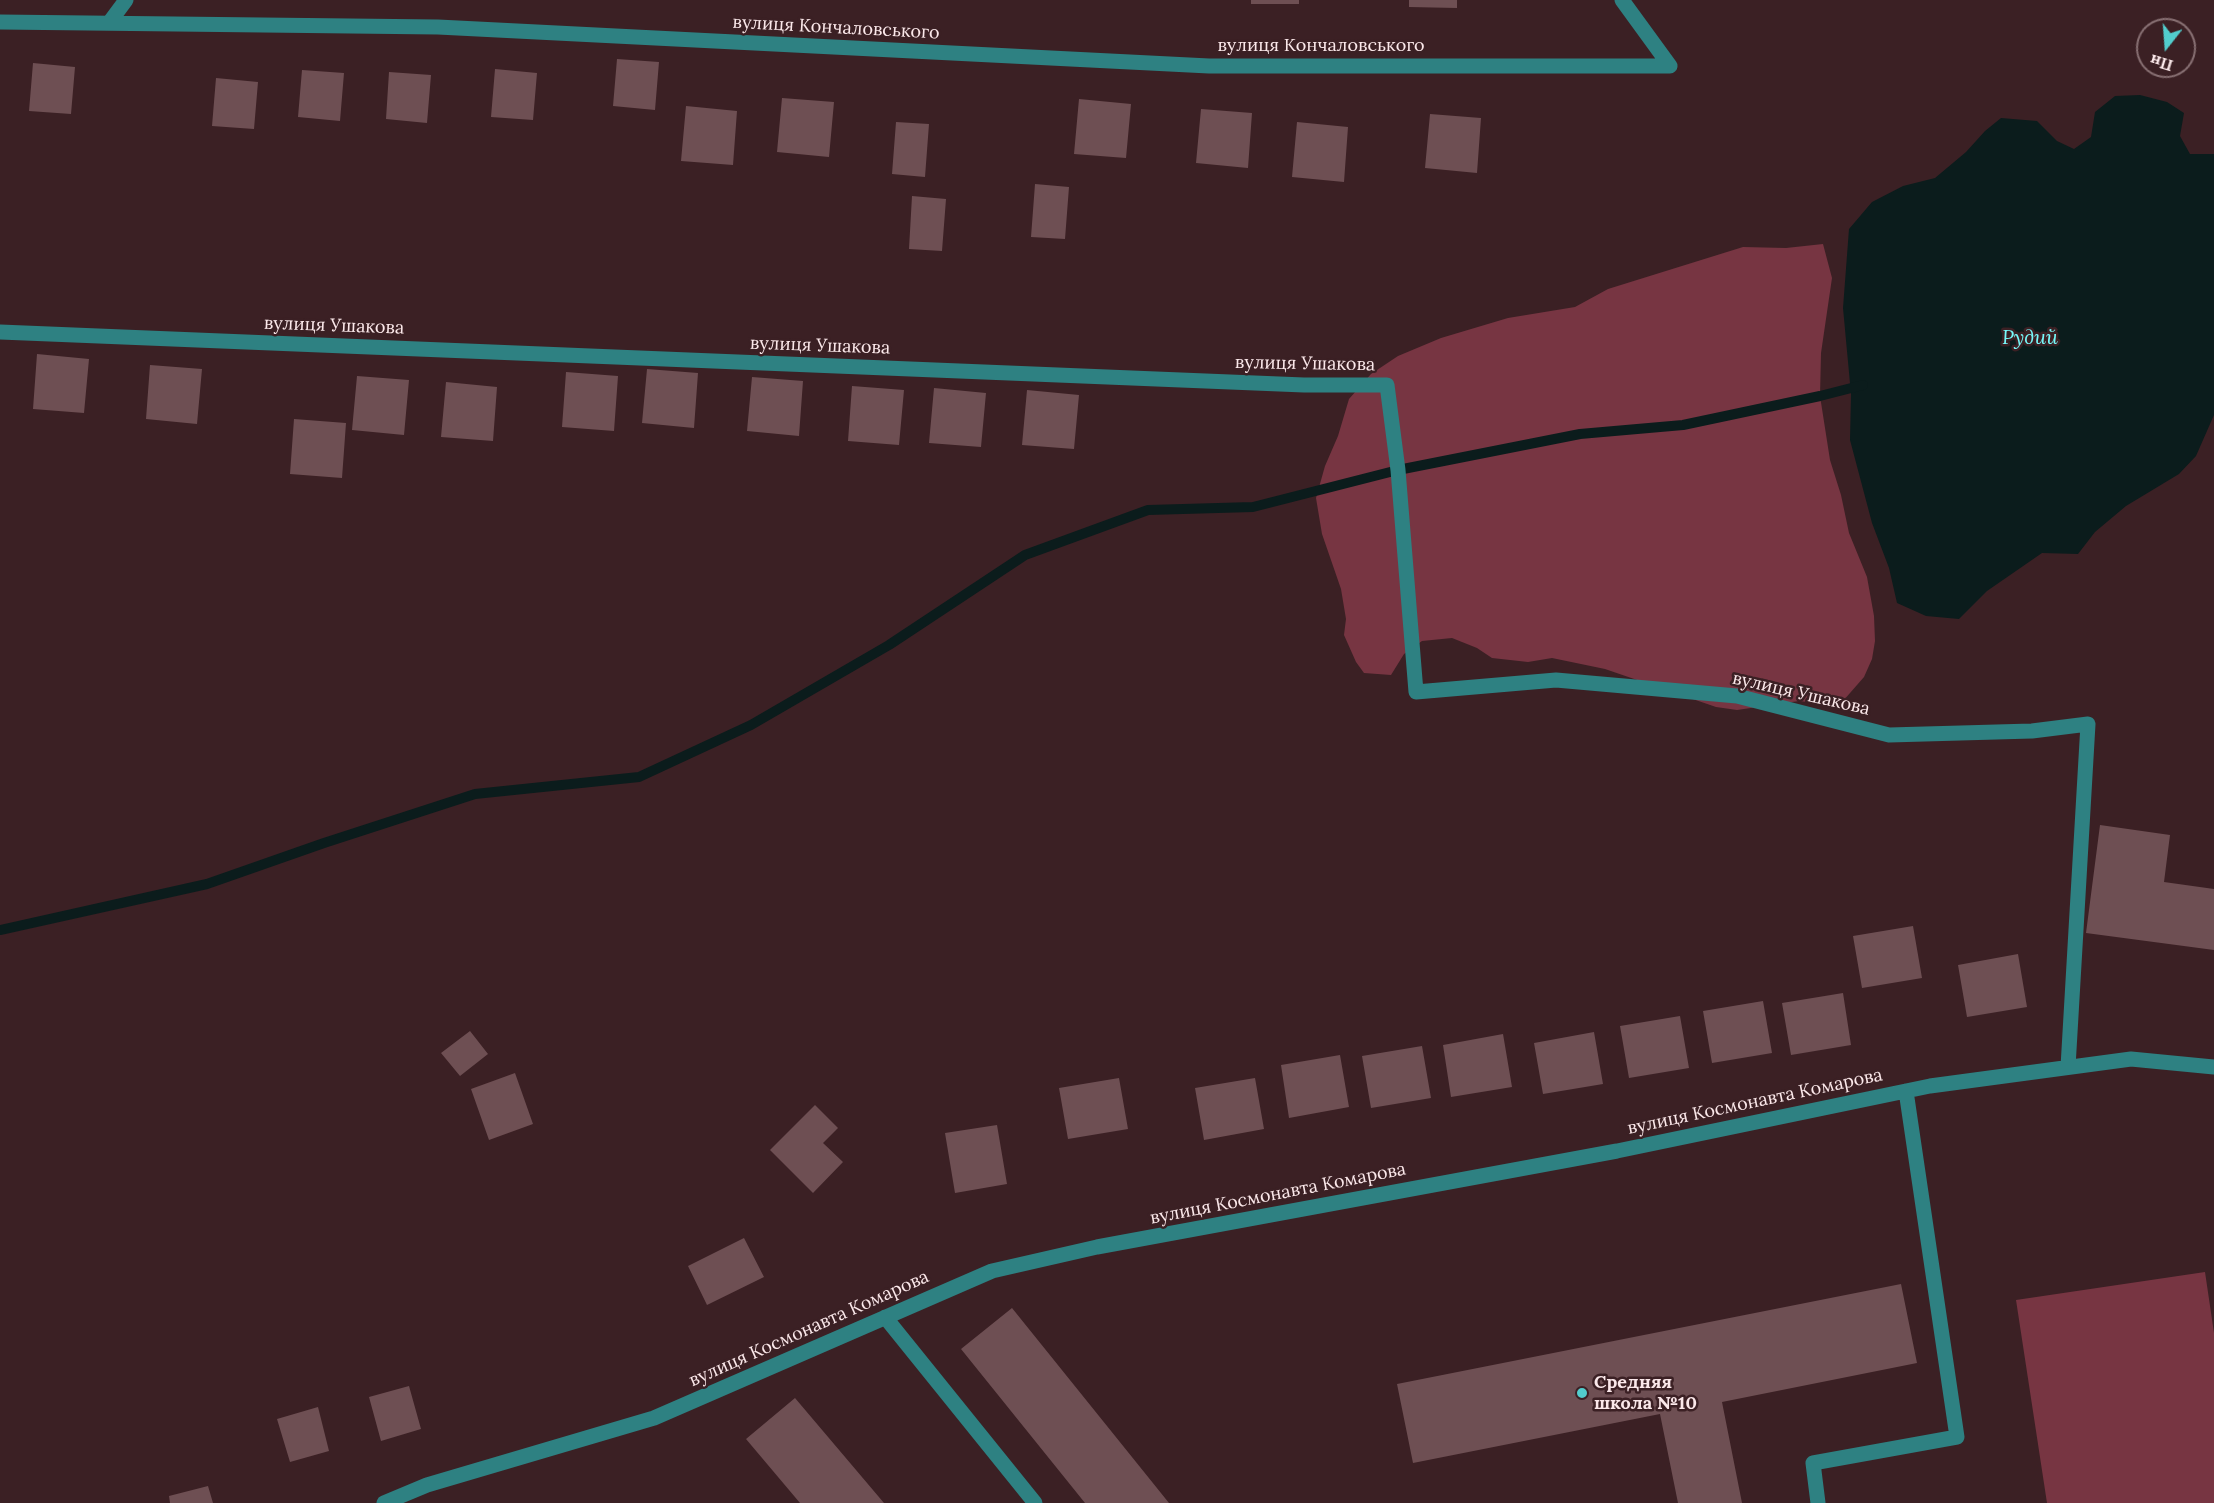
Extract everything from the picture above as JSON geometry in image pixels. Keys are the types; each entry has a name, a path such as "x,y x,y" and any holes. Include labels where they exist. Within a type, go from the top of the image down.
{"street":[{"path":"109,23 126,0"},
{"name":"вулиця Кончаловського","path":"0,22 438,27 1209,66 1670,66 1622,0"},
{"name":"вулиця Ушакова","path":"0,332 1280,384 1387,385 1398,470 1416,692 1556,680 1737,696 1890,735 2032,731 2088,724 2068,1067"},
{"name":"вулиця Космонавта Комарова","path":"384,1503 427,1485 654,1418 992,1270 1097,1247 1617,1151 1906,1091 2131,1059 2214,1067"},
{"path":"1818,1503 1813,1463 1957,1437 1906,1091"},
{"path":"885,1317 1035,1503"}],"shaded area":[{"path":"1823,244 1832,278 1821,353 1820,396 1830,460 1841,495 1849,533 1867,577 1874,616 1875,641 1872,659 1864,677 1843,701 1825,704 1799,701 1737,710 1716,707 1605,669 1552,658 1528,662 1492,658 1477,648 1452,638 1422,641 1404,654 1391,675 1364,673 1356,662 1344,635 1346,619 1341,589 1322,534 1316,498 1349,399 1371,374 1398,356 1441,338 1508,318 1575,307 1608,289 1743,247 1786,248"},
{"path":"2205,1272 2214,1333 2214,1503 2047,1503 2016,1300"}],"water":[{"name":"Рудий","path":"2140,95 2167,102 2184,113 2180,136 2190,154 2214,154 2214,415 2196,456 2179,474 2126,506 2095,532 2078,554 2042,553 1987,591 1959,619 1926,616 1897,603 1889,568 1872,523 1850,440 1851,394 1843,308 1849,229 1872,202 1903,186 1935,178 2001,118 2037,121 2057,141 2074,149 2091,137 2095,112 2115,96"}],"building":[{"path":"1251,0 1299,0 1299,4 1251,4"},
{"path":"1409,0 1457,0 1457,8 1409,7"},
{"path":"617,59 659,62 655,110 613,106"},
{"path":"33,63 75,67 71,114 29,111"},
{"path":"495,69 537,73 533,120 491,117"},
{"path":"302,70 344,73 340,121 298,117"},
{"path":"389,72 431,75 427,123 386,119"},
{"path":"216,78 258,82 254,129 212,126"},
{"path":"782,98 834,102 829,157 777,152"},
{"path":"1079,99 1131,104 1126,158 1074,154"},
{"path":"686,106 737,111 733,165 681,161"},
{"path":"1201,109 1252,113 1248,168 1196,163"},
{"path":"1430,114 1481,118 1477,173 1425,168"},
{"path":"896,122 929,124 925,177 892,174"},
{"path":"1297,122 1348,127 1344,182 1292,177"},
{"path":"1035,184 1069,187 1065,239 1031,237"},
{"path":"912,196 946,199 942,251 909,249"},
{"path":"37,354 89,359 84,413 33,409"},
{"path":"150,365 202,369 197,424 146,419"},
{"path":"647,369 698,373 694,428 642,423"},
{"path":"566,372 618,376 614,431 562,427"},
{"path":"357,376 409,380 404,435 352,430"},
{"path":"752,377 803,381 799,436 747,431"},
{"path":"446,382 497,387 493,441 441,437"},
{"path":"852,386 904,390 899,445 848,441"},
{"path":"934,388 986,393 981,447 929,443"},
{"path":"1027,390 1079,395 1074,449 1022,445"},
{"path":"294,419 346,423 342,478 290,474"},
{"path":"2100,825 2170,835 2164,882 2214,889 2214,950 2086,933"},
{"path":"1913,926 1922,978 1862,988 1853,936"},
{"path":"2018,954 2027,1007 1967,1017 1958,965"},
{"path":"1843,993 1851,1045 1791,1055 1782,1003"},
{"path":"1763,1001 1772,1053 1712,1063 1703,1011"},
{"path":"1680,1016 1689,1068 1629,1078 1620,1026"},
{"path":"470,1031 488,1054 460,1076 441,1053"},
{"path":"1594,1032 1603,1084 1543,1094 1534,1043"},
{"path":"1503,1034 1512,1087 1451,1097 1443,1045"},
{"path":"1422,1046 1431,1098 1371,1108 1362,1056"},
{"path":"1340,1055 1349,1107 1289,1118 1281,1065"},
{"path":"515,1073 533,1124 489,1140 471,1089"},
{"path":"1119,1078 1128,1129 1068,1139 1059,1088"},
{"path":"1255,1078 1264,1129 1204,1140 1195,1088"},
{"path":"815,1105 838,1128 823,1143 843,1162 813,1193 770,1150"},
{"path":"997,1125 1007,1184 955,1193 945,1133"},
{"path":"744,1238 764,1277 707,1305 688,1266"},
{"name":"Средняя школа №10","path":"1901,1284 1917,1363 1722,1402 1742,1503 1678,1503 1660,1414 1413,1463 1397,1384"},
{"path":"1012,1308 1169,1503 1085,1503 961,1349"},
{"path":"409,1386 421,1429 381,1441 369,1397"},
{"path":"795,1398 884,1503 800,1503 746,1439"},
{"path":"318,1407 329,1451 290,1462 277,1419"},
{"path":"208,1486 213,1503 170,1503 169,1496"}],"waterway":[{"path":"0,930 207,884 475,794 639,777 751,725 889,645 1025,555 1148,510 1253,507 1398,470 1580,434 1683,425 1863,385"}],"place":[{"name":"Средняя школа №10","path":"1582,1393"}]}
